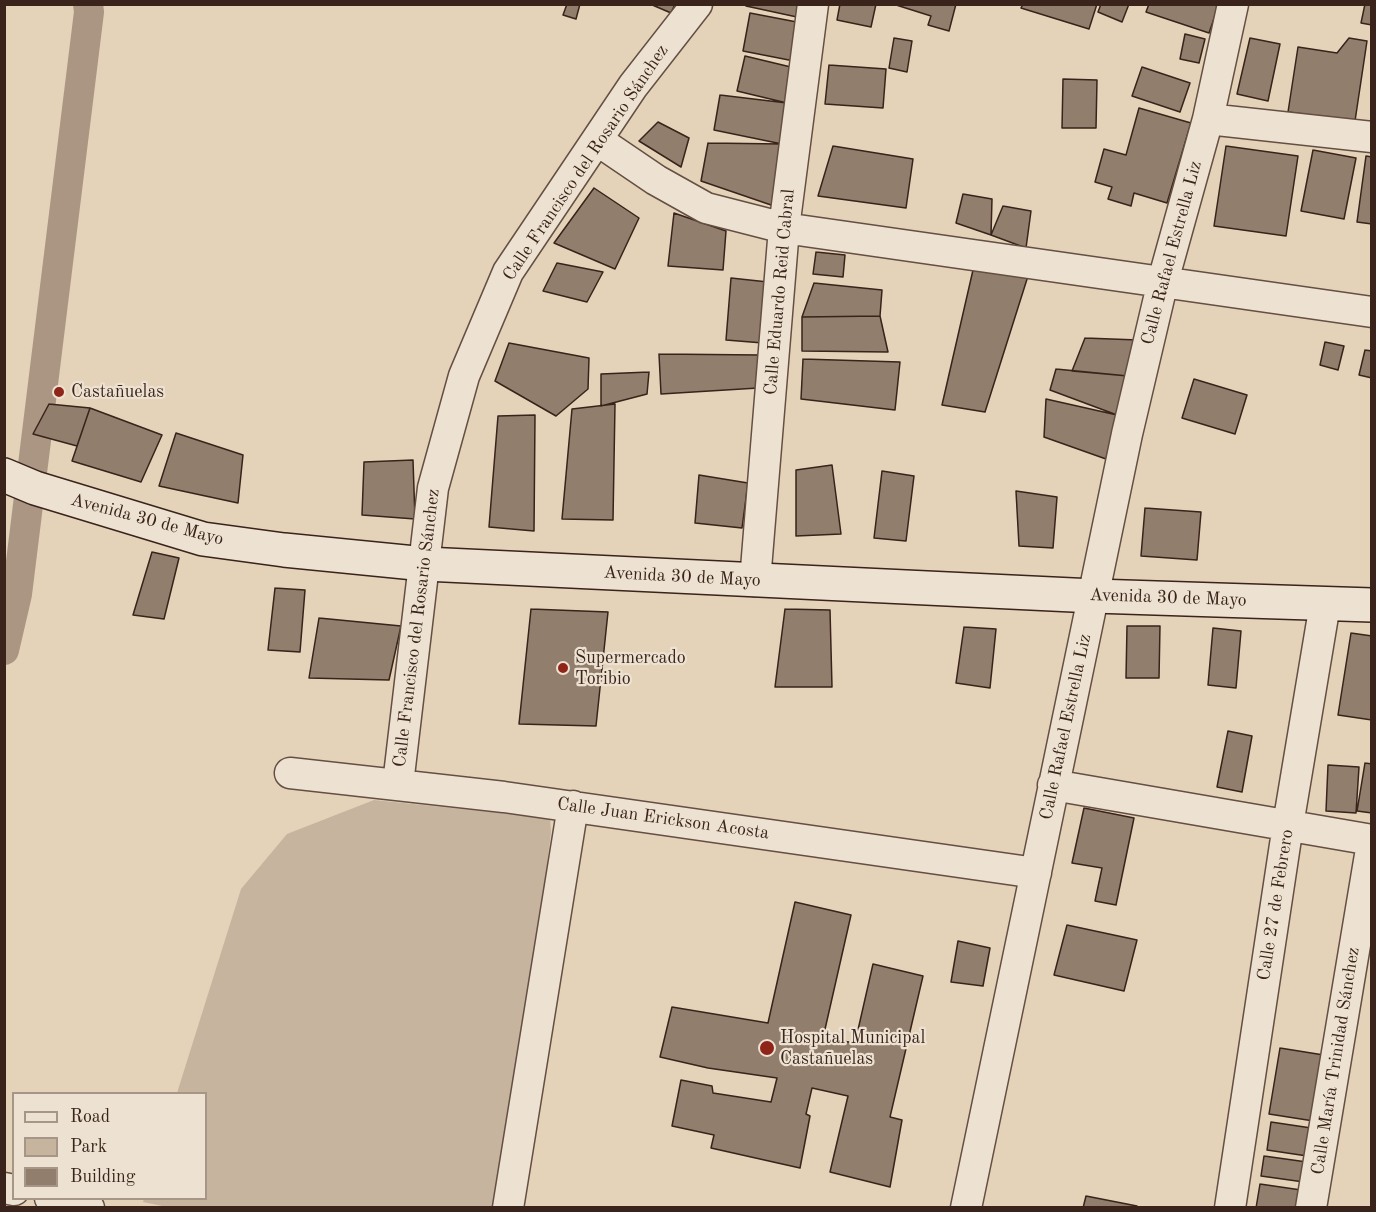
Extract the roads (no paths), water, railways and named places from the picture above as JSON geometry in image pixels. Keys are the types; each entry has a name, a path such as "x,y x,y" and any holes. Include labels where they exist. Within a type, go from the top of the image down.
{"main road":[{"name":"Avenida 30 de Mayo","path":"4,475 35,488 203,539 284,550 425,564 1094,596 1371,605"}],"street":[{"name":"Calle Francisco del Rosario Sánchez","path":"398,784 433,488 465,376 508,272 633,86 697,4"},
{"name":"Calle Eduardo Reid Cabral","path":"755,581 784,228 813,4"},
{"name":"Calle Rafael Estrella Liz","path":"966,1208 1127,434 1163,281 1208,119 1233,4"},
{"path":"1208,119 1371,137"},
{"path":"597,140 656,180 706,208 784,228 1371,312"},
{"name":"Calle 27 de Febrero","path":"1230,1208 1288,825 1325,604"},
{"name":"Calle Juan Erickson Acosta","path":"290,772 573,807 1036,873"},
{"path":"1053,785 1371,841"},
{"path":"508,1208 573,807"},
{"name":"Calle María Trinidad Sánchez","path":"1311,1208 1371,841"},
{"path":"58,1200 89,1208"}],"waterway":[{"path":"4,650 17,594 89,12 88,4"}],"place":[{"name":"Castañuelas","path":"59,392"},
{"name":"Supermercado Toribio","path":"563,668"},
{"name":"Hospital Municipal Castañuelas","path":"767,1048"}]}
